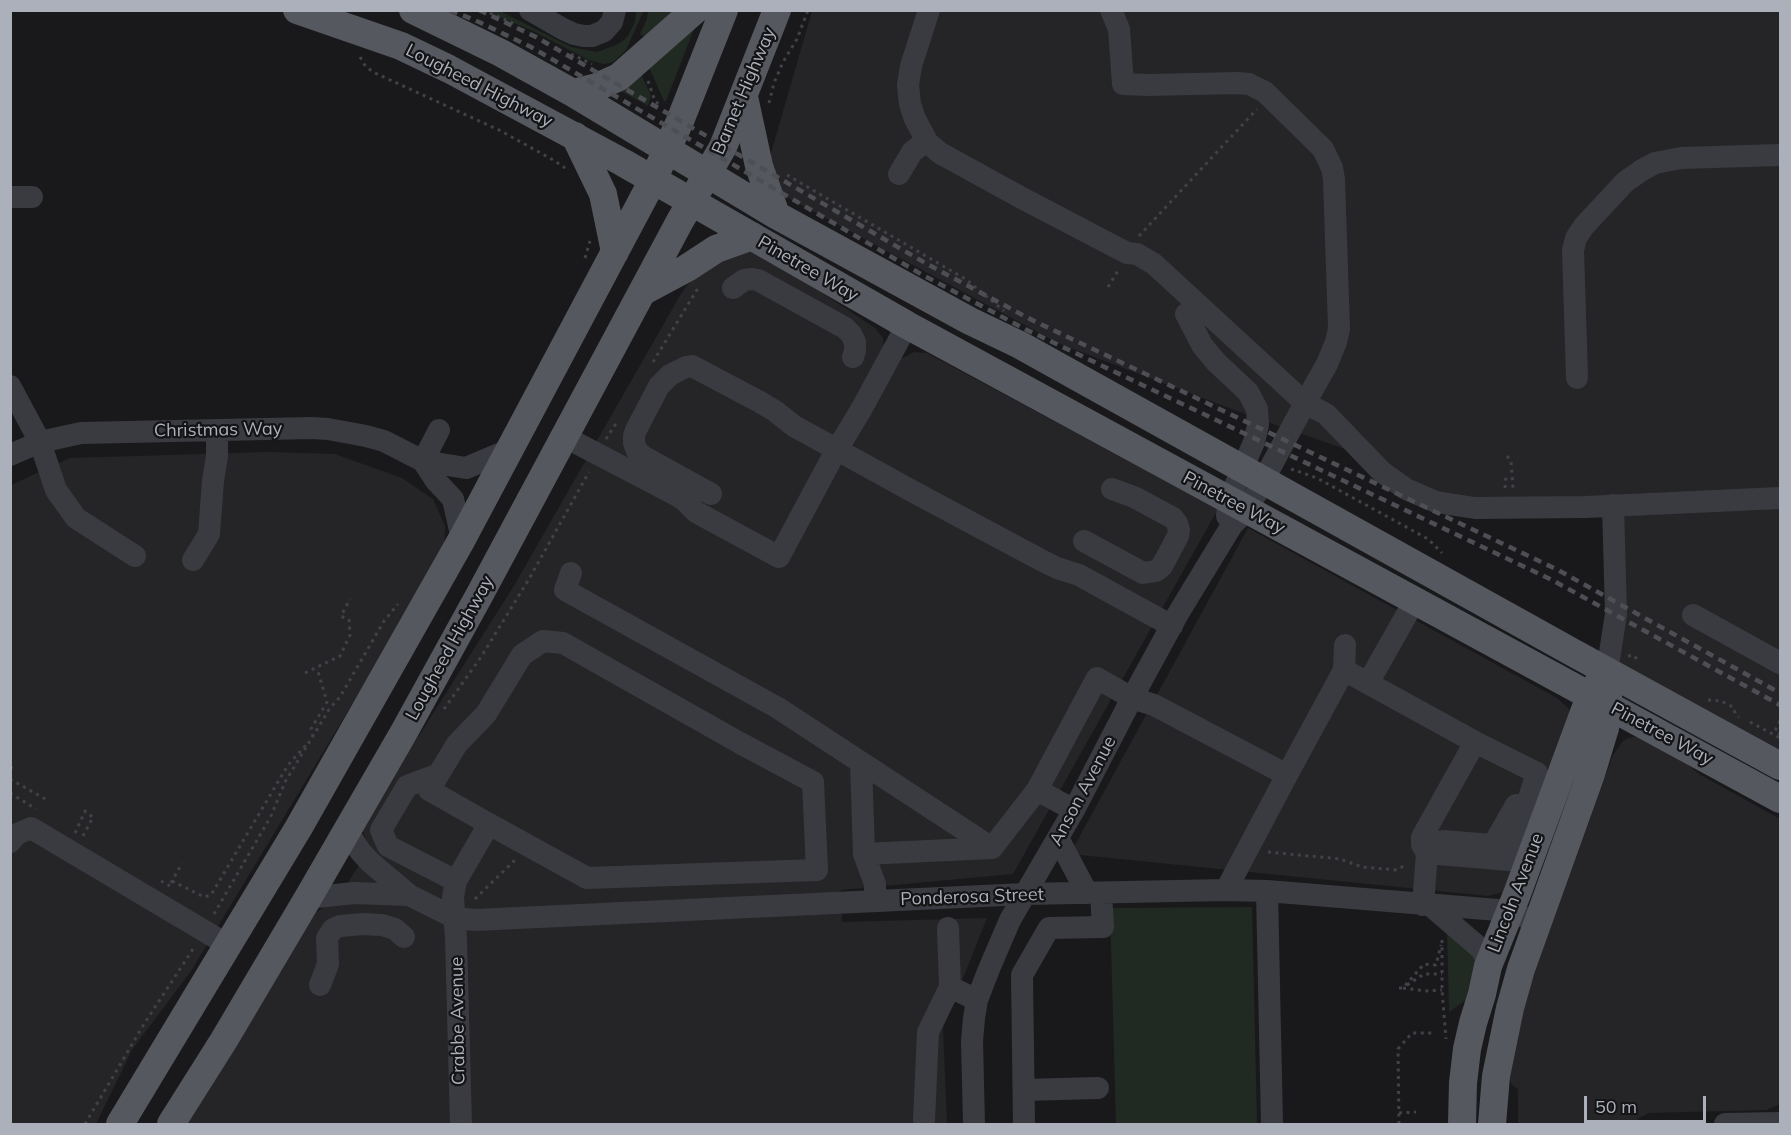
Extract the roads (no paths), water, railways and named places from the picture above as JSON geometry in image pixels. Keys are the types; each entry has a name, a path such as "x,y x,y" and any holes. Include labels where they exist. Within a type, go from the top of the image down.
{"main road":[{"name":"Lougheed Highway","path":"171,1125 308,898 446,656 691,201 449,69 401,46 297,10"},
{"name":"Lougheed Highway","path":"413,10 501,53 573,93 707,174"},
{"path":"573,93 597,87 619,76 695,10"},
{"path":"120,1125 299,827 462,539 509,450 604,244 653,180 724,10"},
{"name":"Barnet Highway","path":"691,201 723,147 756,104 777,10"},
{"path":"756,104 759,165 776,215"},
{"path":"575,136 603,194 604,244"},
{"name":"Pinetree Way","path":"707,174 776,215 970,321 1264,472 1623,661 1780,766"},
{"name":"Pinetree Way","path":"691,201 1236,512 1415,600 1780,799"},
{"path":"644,291 716,249 752,236"},
{"name":"Lincoln Avenue","path":"1492,1125 1493,1094 1505,1028 1519,975 1591,774 1605,728 1596,685 1623,661"},
{"name":"Lincoln Avenue","path":"1462,1125 1463,1081 1467,1049 1488,966 1599,701"}],"street":[{"path":"530,10 563,29 592,36 604,31 612,22 615,10"},
{"path":"929,10 911,66 908,85 910,104 926,141 940,153 1127,253 1136,253 1154,264 1305,403 1331,419 1382,472 1406,489 1452,506 1475,508 1612,506 1780,498"},
{"path":"1111,10 1119,29 1123,84 1243,83 1254,86 1269,96 1322,147 1330,162 1334,179 1339,329 1330,358 1264,472"},
{"path":"899,174 912,152 926,141"},
{"path":"1577,378 1573,250 1576,238 1584,226 1625,182 1649,165 1677,158 1780,155"},
{"path":"1127,253 1130,263 1150,279 1185,314 1275,391 1286,398 1305,403"},
{"path":"733,288 744,280 758,280 848,330 853,338 855,351 853,357"},
{"path":"1185,314 1208,354 1248,392 1255,405 1258,420 1256,435 1264,472"},
{"path":"565,436 676,495 684,500 693,511 779,557 907,325"},
{"path":"711,494 643,456 636,449 634,442 636,430 661,384 678,369 692,366 770,407 794,426 837,450 1041,560 1079,575 1172,626"},
{"path":"10,386 40,442 56,490 76,518 135,556"},
{"name":"Christmas Way","path":"10,455 40,442 81,433 312,428 346,432 384,441 423,461 466,468 509,450"},
{"path":"193,560 209,534 217,456 217,430"},
{"path":"423,461 439,430"},
{"name":"Christmas Way","path":"423,461 435,481 453,499 462,539"},
{"name":"Anson Avenue","path":"974,1125 972,1041 977,1000 1007,925 1074,810 1132,698 1236,512 1264,472"},
{"path":"1084,541 1143,573 1156,572 1162,566 1178,536 1178,523 1134,496 1112,489"},
{"name":"Lincoln Avenue","path":"1612,506 1616,614 1623,661"},
{"path":"571,573 565,590 778,708 992,848"},
{"path":"1368,683 1415,600"},
{"path":"1693,615 1780,663"},
{"path":"817,870 587,878 429,790 457,744 486,714 522,655 543,640 563,643 813,782 819,904"},
{"path":"1226,890 1344,670 1345,645"},
{"path":"1344,670 1536,773 1509,860 1427,853"},
{"path":"864,854 992,848 1037,790 1097,678 1132,698 1154,705 1287,775"},
{"path":"1475,742 1422,837 1422,845 1427,853 1427,905 1481,949 1488,960 1488,966"},
{"path":"861,762 864,854 875,884 875,901"},
{"path":"439,774 407,786 381,830 388,846 456,881 489,824"},
{"path":"1037,790 1074,810"},
{"path":"10,842 40,812 228,945"},
{"name":"Ponderosa Street","path":"347,830 370,862 410,895 455,918 480,920 1025,894 1226,890 1267,891 1510,912 1539,922"},
{"path":"1024,1125 1022,975 1049,928 1103,927 1094,893 1058,838"},
{"name":"Crabbe Avenue","path":"456,881 453,897 461,1125"},
{"path":"1267,891 1272,1125"},
{"name":"Ponderosa Street","path":"308,898 354,893 410,895"},
{"path":"320,984 328,964 327,938 333,929 340,926 363,924 382,925 395,929 404,937"},
{"path":"924,1120 928,1032 950,987 948,928"},
{"path":"950,987 977,1000"},
{"path":"1024,1090 1098,1088"},
{"path":"1725,1125 1780,1123"}],"railway":[{"path":"450,10 531,47 921,274 1027,330 1552,580 1780,705"},
{"path":"479,10 536,37 927,264 1032,320 1558,570 1780,693"}]}
